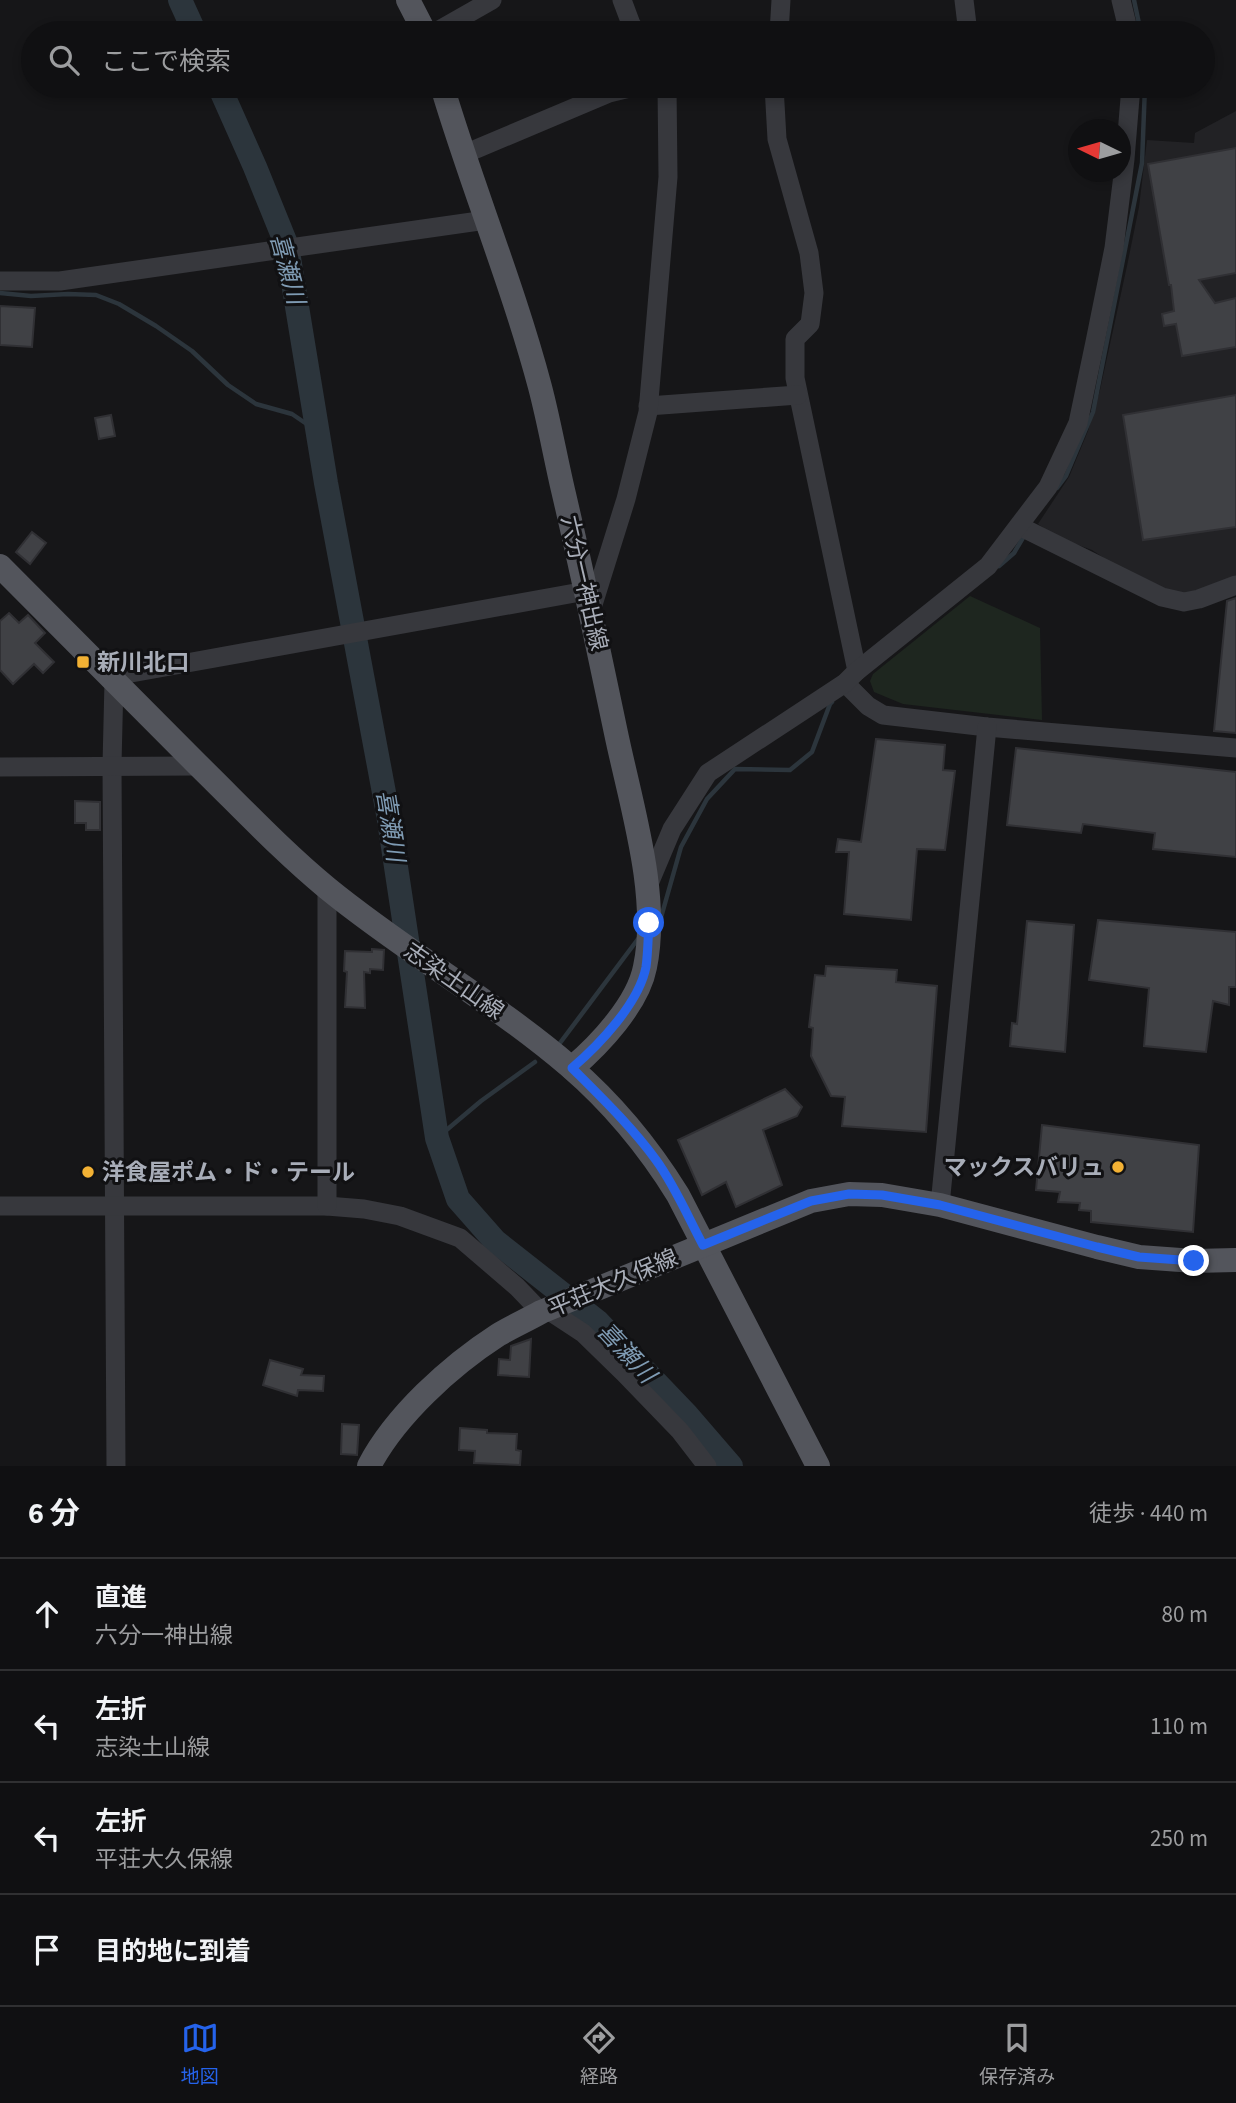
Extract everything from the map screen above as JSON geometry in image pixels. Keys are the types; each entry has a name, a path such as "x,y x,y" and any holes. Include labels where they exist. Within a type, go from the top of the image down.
{"main road":[{"path":"408,0 419,21"},
{"name":"六分一神出線","path":"446,98 540,387 589,601 648,886 649,923 645,968 637,992 615,1023 572,1068"},
{"name":"志染土山線","path":"0,566 292,858 327,889 397,942 524,1030 572,1068 614,1111 656,1160 678,1195 818,1466"},
{"name":"平荘大久保線","path":"369,1466 411,1407 452,1369 498,1335 547,1310 811,1201 849,1194 882,1195 940,1205 1139,1257 1194,1261 1236,1260"}],"street":[{"path":"455,21 492,0"},
{"path":"622,0 630,21"},
{"path":"780,21 781,0"},
{"path":"964,0 967,21"},
{"path":"1121,0 1126,21"},
{"path":"463,155 597,98"},
{"path":"116,1466 111,679 369,630 589,601 626,499 648,406 668,177 667,98"},
{"path":"775,98 777,139 809,253 814,293 810,324 795,339 795,379 851,677 868,706 883,715 987,727 1236,748"},
{"path":"648,886 672,829 708,773 851,677 988,566 1048,487 1078,423 1114,248 1130,98"},
{"path":"0,281 60,281 486,219"},
{"path":"648,406 798,395"},
{"path":"1019,526 1162,597 1184,602 1236,585"},
{"path":"940,1205 987,727"},
{"path":"0,767 199,766"},
{"path":"327,889 327,1206"},
{"path":"0,1206 327,1206 400,1216 460,1238 517,1287 583,1333 680,1431 707,1466"}],"shaded area":[{"path":"1236,111 1236,578 1179,597 1113,564 1092,550 1056,537 1038,524 1069,477 1088,431 1100,390 1139,207 1147,140 1194,143 1195,133"},
{"path":"970,596 1040,628 1042,720 903,704 874,692 870,681 873,674"}],"building":[{"path":"1236,148 1236,273 1199,280 1215,303 1236,298 1236,347 1182,356 1176,324 1164,326 1162,314 1174,311 1148,164"},
{"path":"0,306 35,308 32,347 0,345"},
{"path":"1236,395 1236,527 1143,540 1123,415"},
{"path":"111,415 115,436 99,439 95,418"},
{"path":"32,532 46,543 30,564 16,552"},
{"path":"1236,598 1236,733 1214,731 1227,601"},
{"path":"9,613 19,623 28,615 45,633 35,643 54,662 43,673 34,664 13,684 0,670 0,621"},
{"path":"876,739 945,745 943,770 955,771 945,850 917,849 911,920 844,914 849,852 836,852 838,839 861,842"},
{"path":"1016,748 1236,772 1236,857 1153,849 1155,833 1083,824 1081,833 1007,825"},
{"path":"75,801 100,802 100,830 86,830 86,823 75,823"},
{"path":"1098,920 1236,932 1236,987 1229,987 1229,1005 1213,1001 1206,1052 1144,1046 1149,988 1089,980"},
{"path":"1027,921 1074,925 1065,1052 1010,1046 1012,1023 1017,1024"},
{"path":"372,949 384,950 383,970 370,969 370,973 364,972 365,1008 345,1007 345,951 372,952"},
{"path":"826,966 897,970 896,982 937,986 926,1132 842,1126 845,1097 831,1096 811,1056 813,1028 809,1027 815,975 825,976"},
{"path":"785,1089 802,1107 797,1116 763,1130 782,1185 736,1207 726,1182 702,1195 678,1140"},
{"name":"マックスバリュ","path":"1042,1125 1199,1145 1193,1232 1091,1222 1091,1211 1079,1210 1080,1203 1058,1202 1060,1192 1036,1190"},
{"path":"531,1339 529,1377 498,1375 499,1359 510,1360 511,1346"},
{"path":"270,1360 303,1369 301,1375 324,1376 323,1391 298,1390 297,1396 263,1385"},
{"path":"342,1424 359,1425 357,1455 341,1454"},
{"path":"460,1428 487,1430 487,1433 517,1434 516,1450 521,1451 520,1465 474,1463 475,1451 459,1450"}],"waterway":[{"name":"喜瀬川","path":"180,0 190,21"},
{"path":"1134,0 1138,21"},
{"name":"喜瀬川","path":"224,98 285,241 289,258 326,483 388,814 437,1138 458,1199 495,1241 598,1322 687,1415 731,1466"},
{"path":"1057,488 1066,476 1093,412 1142,163 1145,98"},
{"path":"0,293 31,296 96,295 119,304 192,351 228,385 256,404 292,414 317,431"},
{"path":"999,566 1014,553 1024,536"},
{"path":"660,921 681,847 707,799 735,769 790,770 812,752 832,702"},
{"path":"560,1043 638,939"},
{"path":"437,1138 481,1101 535,1062"}],"place":[{"name":"新川北口","path":"83,662"},
{"name":"マックスバリュ","path":"1118,1167"},
{"name":"洋食屋ポム・ド・テール","path":"88,1172"}],"route":[{"path":"649,923 645,968 637,992 615,1023 572,1068 656,1160 678,1195 703,1245 811,1201 849,1194 882,1195 940,1205 1139,1257 1194,1261"}]}
